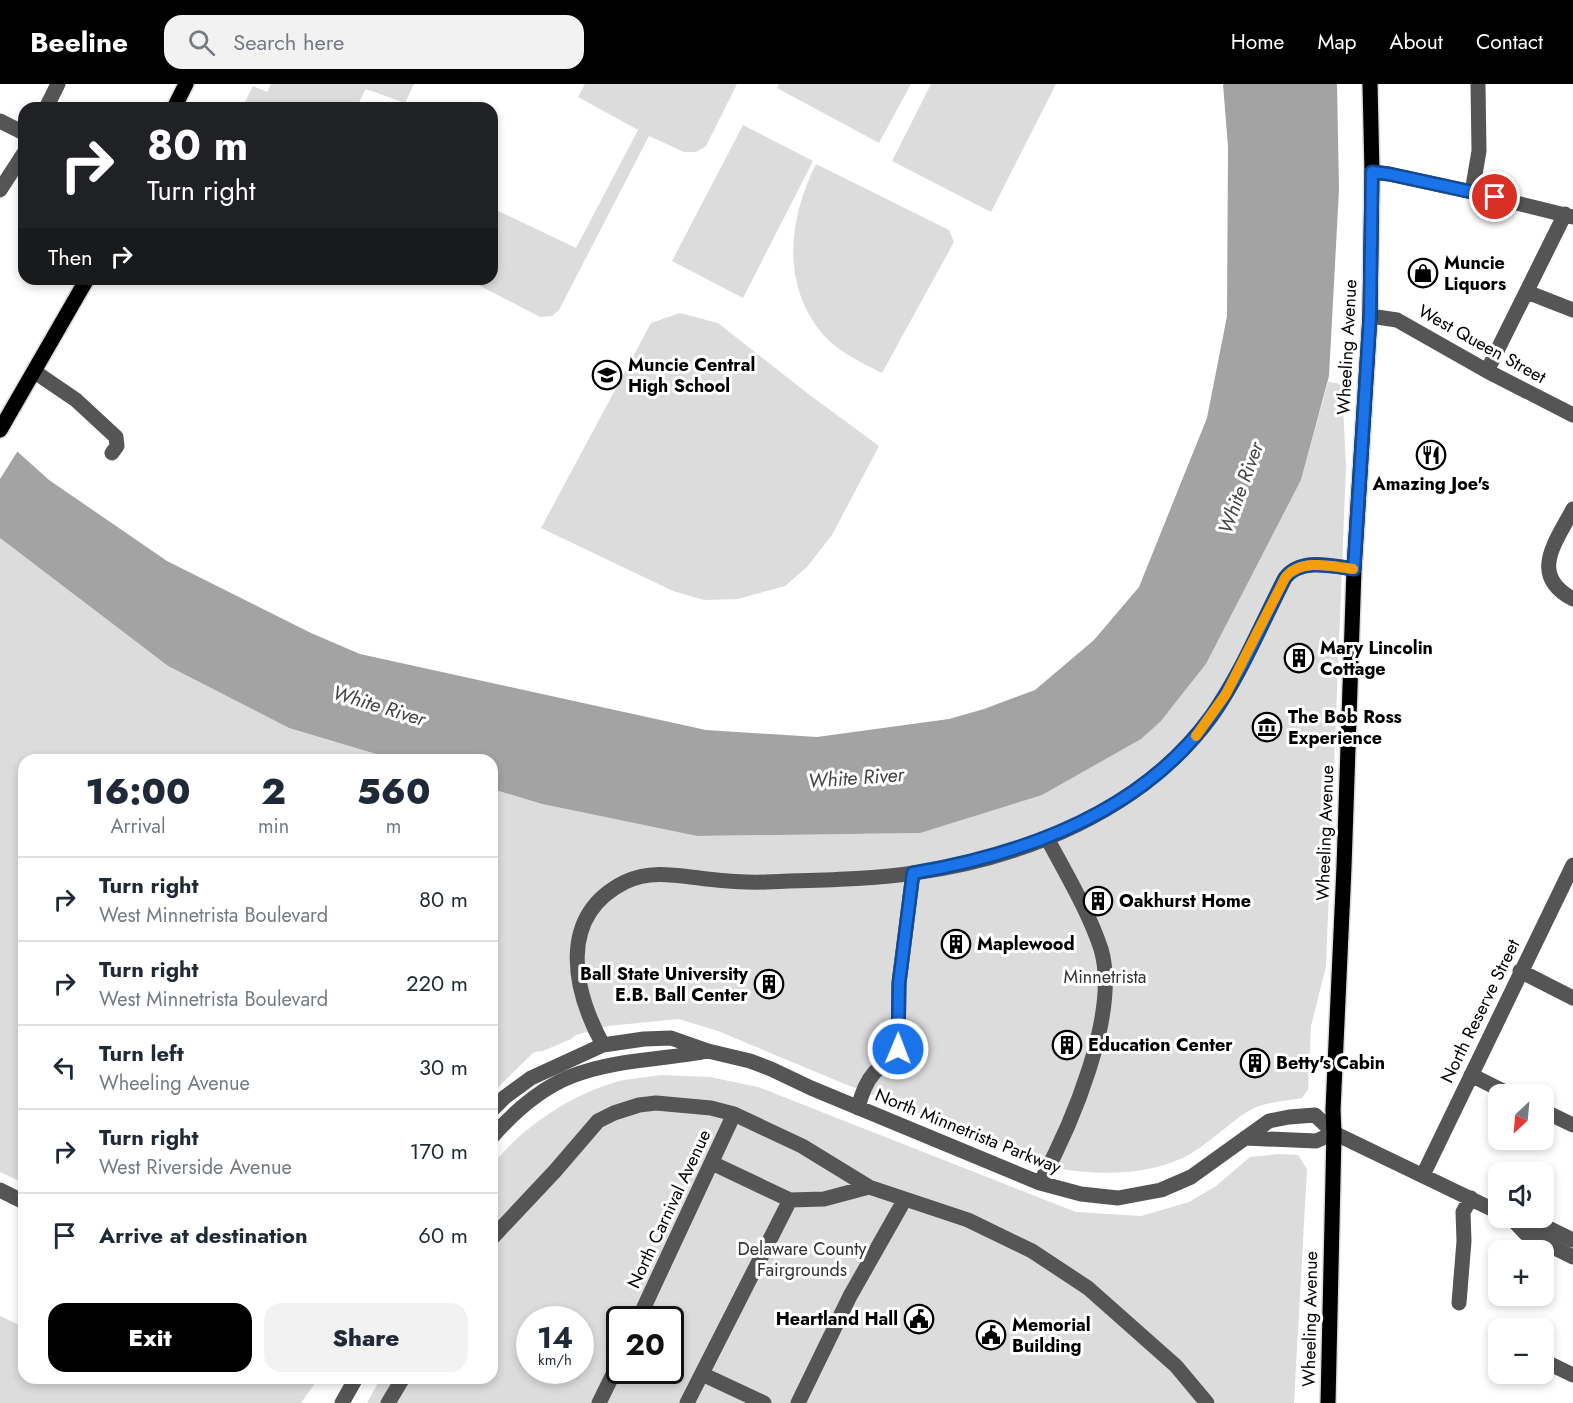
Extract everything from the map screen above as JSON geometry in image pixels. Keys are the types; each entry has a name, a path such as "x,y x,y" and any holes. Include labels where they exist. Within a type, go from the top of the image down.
{"main road":[{"path":"177,102 186,84"},
{"name":"Wheeling Avenue","path":"1328,1403 1333,1110 1354,569 1370,316 1372,172 1370,84"},
{"path":"0,430 84,285"}],"street":[{"path":"49,102 58,84"},
{"path":"1472,192 1479,151 1478,84"},
{"path":"0,121 18,130"},
{"path":"0,190 18,162"},
{"path":"1372,172 1472,192 1569,216 1487,371"},
{"path":"1527,292 1573,310"},
{"name":"West Queen Street","path":"1370,316 1397,320 1487,371 1573,415"},
{"path":"31,378 76,400 116,437 117,446 112,453"},
{"path":"1573,509 1552,551 1548,570 1551,581 1562,593 1573,599"},
{"path":"603,1045 584,1004 579,985 576,946 584,924 596,904 611,890 638,877 655,874 760,882 913,873 1001,854 1047,838 1134,792 1172,761 1196,735 1226,694 1291,570 1302,566 1317,565 1354,569"},
{"path":"1041,1183 1086,1083 1101,1024 1105,970 1101,948 1047,838"},
{"name":"North Reserve Street","path":"1423,1174 1520,971 1572,870"},
{"path":"858,1108 869,1080 881,1066 894,1058 898,1049 899,983 913,873"},
{"path":"1520,971 1573,998"},
{"name":"North Minnetrista Parkway","path":"498,1104 531,1078 603,1045 671,1038 708,1051 750,1061 1041,1183 1098,1197 1118,1198 1161,1190 1191,1177 1269,1121 1315,1115 1334,1133"},
{"name":"North Minnetrista Parkway","path":"498,1130 510,1117 571,1076 638,1061 676,1058 708,1051"},
{"path":"1471,1075 1489,1084"},
{"path":"498,1232 555,1171 592,1127 614,1113 639,1105 656,1103 691,1105 735,1114 802,1146 869,1187 968,1220 1032,1251 1078,1282 1176,1366 1207,1403"},
{"name":"North Carnival Avenue","path":"645,1306 735,1114"},
{"path":"1554,1116 1573,1125"},
{"path":"1245,1138 1316,1141 1334,1133 1488,1207"},
{"path":"712,1163 790,1200 824,1199 869,1187"},
{"path":"0,1191 18,1199"},
{"path":"1458,1303 1464,1241 1463,1212 1471,1198"},
{"path":"798,1403 850,1296 905,1199"},
{"path":"687,1403 790,1200"},
{"path":"1521,1228 1525,1233 1573,1257"},
{"path":"1548,1228 1573,1240"},
{"path":"1554,1366 1573,1375"},
{"path":"702,1374 764,1403"},
{"path":"342,1403 353,1384"},
{"path":"389,1402 400,1384"},
{"path":"599,1403 608,1384"}],"green space":[{"path":"271,84 414,84 405,102 366,89 359,102 245,102 253,86 267,92"},
{"path":"585,84 737,84 706,146 696,152 684,152 649,136 559,310 552,316 540,317 479,285 498,285 498,211 576,248 638,130 578,97"},
{"path":"779,84 911,84 879,143 777,88"},
{"path":"931,84 1056,84 991,212 892,161"},
{"path":"743,125 813,161 743,298 672,261"},
{"path":"816,164 949,230 954,242 882,373 849,355 827,339 808,313 800,292 793,250 795,228 800,206"},
{"path":"680,313 718,323 879,446 832,535 807,567 785,586 738,599 704,600 673,591 541,528 651,323"},
{"name":"Minnetrista","path":"1328,382 1342,384 1346,467 1326,966 1311,1026 1308,1090 1302,1098 1270,1103 1252,1109 1200,1148 1162,1166 1128,1172 1094,1173 1061,1169 718,1031 679,1019 608,1026 576,1035 543,1051 534,1052 498,1087 498,791 542,804 697,836 920,833 1161,721 1206,664 1301,480"},
{"path":"0,538 168,666 289,728 376,754 18,754 18,1180 0,1172"},
{"name":"Delaware County Fairgrounds","path":"661,1075 710,1077 758,1087 1076,1212 1141,1216 1189,1202 1216,1186 1250,1157 1278,1154 1298,1155 1307,1169 1294,1403 367,1403 377,1384 498,1384 498,1159 518,1138 551,1112 606,1085"},
{"path":"0,1316 18,1324 18,1384 314,1384 301,1403 0,1403"}],"water":[{"name":"White River","path":"1223,84 1337,84 1339,190 1329,376 1301,480 1206,664 1161,721 1141,739 1042,795 920,833 697,836 542,804 498,791 498,754 376,754 289,728 168,666 0,538 0,436 49,480 167,561 311,633 360,654 706,730 817,737 949,719 984,709 1035,690 1094,640 1139,587 1207,418 1227,316 1228,147"}],"pier":[{"path":"0,433 19,449 0,479"}],"slow traffic":[{"path":"1196,736 1226,694 1291,570 1302,566 1317,565 1353,569"}],"place":[{"name":"Muncie Liquors","path":"1423,273"},
{"name":"Muncie Central High School","path":"607,375"},
{"name":"Amazing Joe's","path":"1431,455"},
{"name":"Mary Lincolin Cottage","path":"1299,658"},
{"name":"The Bob Ross Experience","path":"1267,727"},
{"name":"Oakhurst Home","path":"1098,901"},
{"name":"Maplewood","path":"956,944"},
{"name":"Ball State University E.B. Ball Center","path":"769,984"},
{"name":"Education Center","path":"1067,1045"},
{"name":"Betty's Cabin","path":"1255,1063"},
{"name":"Heartland Hall","path":"919,1319"},
{"name":"Memorial Building","path":"991,1335"}],"route":[{"path":"898,1049 899,983 913,873 951,867 1001,854 1047,838 1134,792 1172,761 1212,715 1226,694 1291,570 1302,566 1317,565 1354,569 1370,316 1372,172 1495,197"}]}
